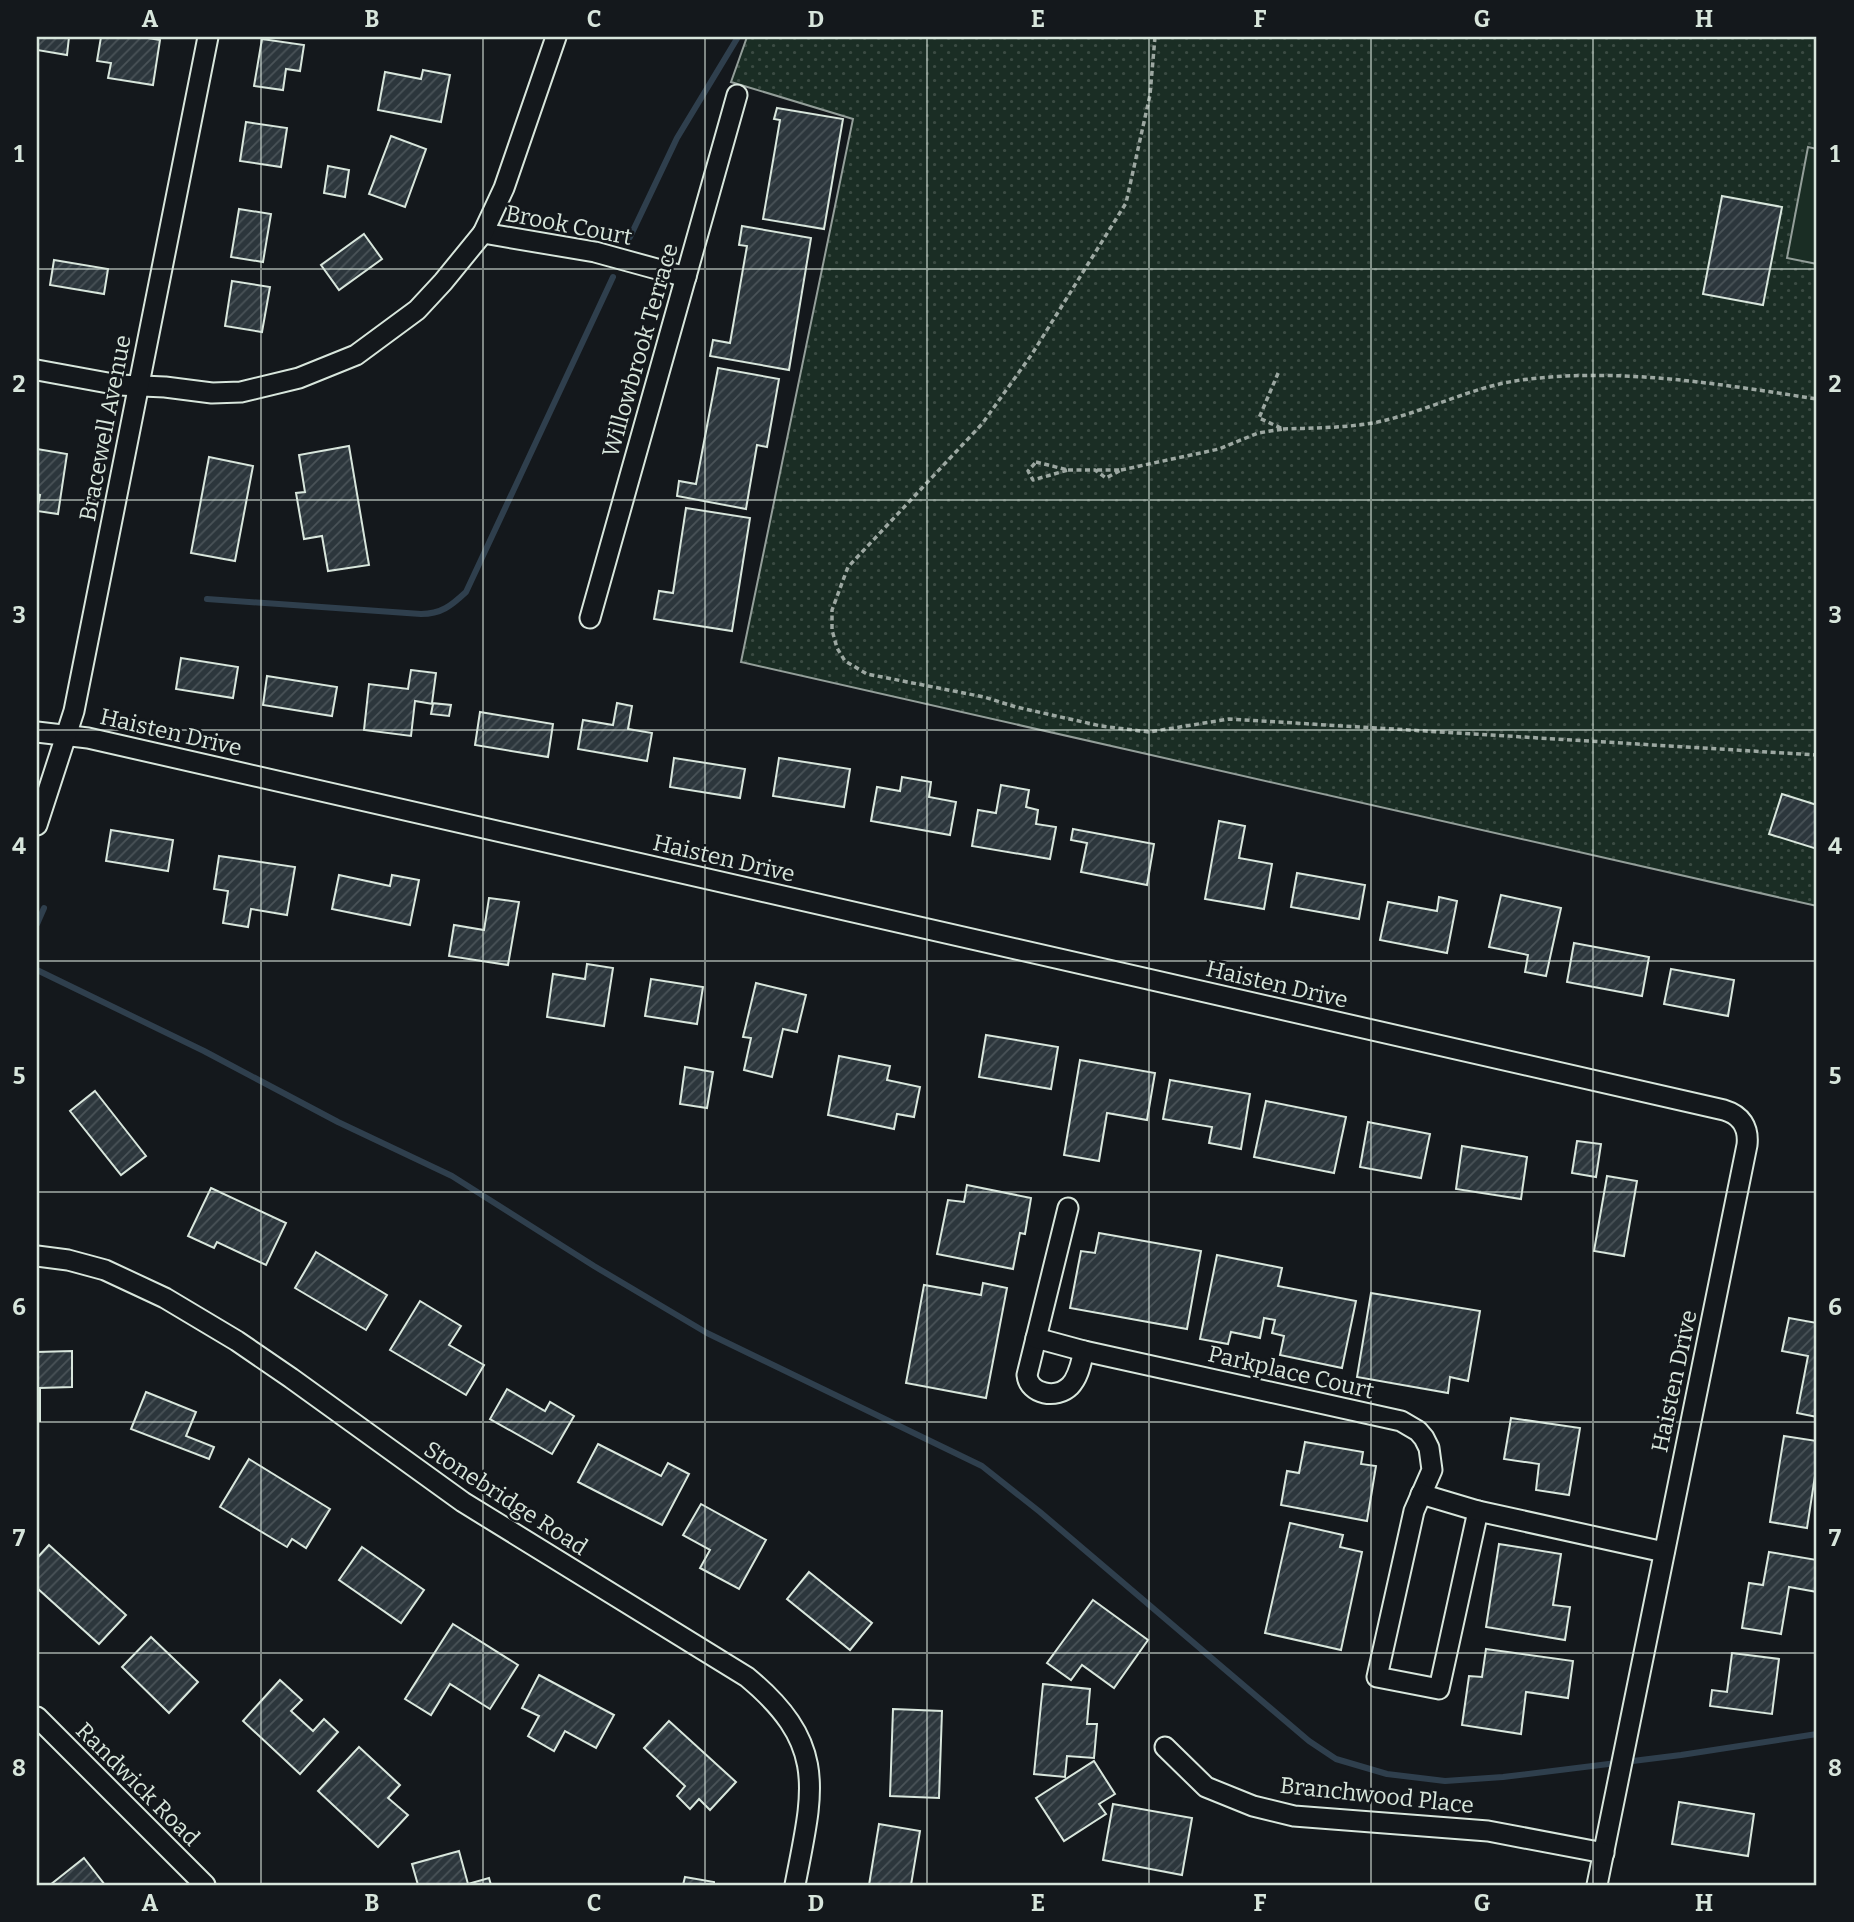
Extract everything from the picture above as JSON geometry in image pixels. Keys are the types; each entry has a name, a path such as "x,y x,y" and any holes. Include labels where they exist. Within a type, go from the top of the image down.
{"street":[{"name":"Bracewell Avenue","path":"37,825 76,697 208,37"},
{"path":"37,370 119,385 212,393 241,392 299,379 356,355 417,310 483,233 503,188 556,37"},
{"name":"Willowbrook Terrace","path":"590,618 737,95"},
{"name":"Brook Court","path":"483,233 595,252 686,277"},
{"name":"Haisten Drive","path":"37,732 102,741 1731,1112 1744,1123 1748,1138 1597,1885"},
{"path":"1068,1208 1027,1375 1028,1383 1041,1393 1051,1394 1069,1388 1078,1373 1084,1350"},
{"name":"Stonebridge Road","path":"37,1256 68,1260 105,1270 165,1298 237,1341 463,1502 758,1686 783,1711 797,1731 806,1752 810,1797 795,1885"},
{"name":"Parkplace Court","path":"1036,1338 1401,1422 1418,1431 1429,1448 1432,1470 1414,1511 1377,1677 1439,1689 1478,1511"},
{"path":"1421,1494 1478,1511 1664,1552"},
{"name":"Randwick Road","path":"37,1717 205,1885"},
{"name":"Branchwood Place","path":"1165,1747 1206,1787 1253,1806 1294,1816 1488,1830 1604,1853"}],"path":[{"path":"1155,37 1150,95 1126,203 1032,354 982,424 848,567 832,610 836,648 845,662 867,674 984,697 1101,726 1149,732 1229,719 1817,755"},
{"path":"1279,371 1259,418 1283,429"},
{"path":"1068,470 1033,480 1028,471 1036,462 1068,470 1121,470 1219,449 1258,433 1283,429 1335,428 1374,422 1432,406 1475,390 1520,380 1566,376 1663,377 1817,399"},
{"path":"1095,470 1106,478 1121,470"}],"green space":[{"path":"747,37 1817,37 1817,906 741,662 853,119 731,82"},
{"path":"1808,147 1817,149 1817,264 1787,258"}],"building":[{"path":"37,37 69,37 67,55 37,50"},
{"path":"101,37 160,40 153,85 108,78 111,63 97,61"},
{"path":"262,39 304,45 300,71 286,69 283,90 254,86"},
{"path":"423,70 450,75 441,122 378,110 385,72 421,79"},
{"path":"777,108 843,119 824,229 763,219 780,120 774,119"},
{"path":"246,122 287,128 281,167 240,161"},
{"path":"391,136 426,149 405,207 369,194"},
{"path":"328,166 349,170 345,197 324,193"},
{"path":"1722,196 1782,207 1763,305 1703,294"},
{"path":"239,209 271,214 263,262 231,257"},
{"path":"742,226 811,238 789,370 710,356 713,340 730,343 747,246 739,245"},
{"path":"364,234 382,259 339,290 321,265"},
{"path":"54,260 108,269 104,294 50,285"},
{"path":"232,281 270,287 262,332 225,326"},
{"path":"718,368 779,379 767,447 757,445 746,509 677,496 679,481 696,484"},
{"path":"349,446 369,565 328,571 322,536 304,539 296,493 305,492 299,455"},
{"path":"37,449 67,454 58,514 37,511 40,495 37,494"},
{"path":"209,457 253,466 235,561 191,553"},
{"path":"686,508 750,518 732,631 654,619 659,591 673,593"},
{"path":"181,658 238,667 233,698 176,689"},
{"path":"411,670 436,673 432,703 451,705 449,716 431,714 433,704 415,701 411,736 364,730 369,684 408,689"},
{"path":"267,676 337,687 332,716 263,705"},
{"path":"617,703 632,706 628,729 652,733 647,761 578,749 583,720 613,725"},
{"path":"480,712 553,724 548,757 475,745"},
{"path":"674,758 745,769 740,798 670,787"},
{"path":"779,758 850,769 844,807 773,796"},
{"path":"902,777 931,782 929,797 956,802 950,835 871,821 877,787 900,791"},
{"path":"1001,785 1029,790 1026,807 1038,810 1036,824 1056,827 1050,859 972,846 978,810 996,813"},
{"path":"1782,794 1817,805 1817,849 1769,834"},
{"path":"1219,821 1245,826 1239,858 1272,864 1264,909 1205,899"},
{"path":"1073,829 1154,844 1147,885 1081,872 1087,843 1071,840"},
{"path":"111,830 173,840 168,871 106,861"},
{"path":"219,856 295,867 287,915 251,909 248,927 223,923 228,891 214,889"},
{"path":"1297,873 1365,885 1359,919 1291,907"},
{"path":"339,875 390,886 392,875 419,880 410,925 332,909"},
{"path":"1501,895 1561,908 1546,976 1525,972 1528,955 1489,947"},
{"path":"1439,897 1457,901 1447,953 1380,940 1388,902 1437,911"},
{"path":"489,898 519,902 508,965 449,956 454,925 484,930"},
{"path":"1574,943 1649,957 1642,996 1567,982"},
{"path":"587,964 613,968 604,1026 547,1017 553,974 585,979"},
{"path":"1671,969 1734,980 1728,1016 1664,1004"},
{"path":"651,979 703,987 697,1024 645,1016"},
{"path":"756,983 806,995 797,1032 783,1029 772,1077 744,1070 751,1038 743,1037"},
{"path":"986,1035 1058,1047 1051,1089 979,1077"},
{"path":"839,1056 890,1066 887,1080 920,1087 914,1117 897,1114 894,1129 828,1115"},
{"path":"1080,1060 1155,1073 1147,1120 1107,1113 1099,1161 1064,1155"},
{"path":"685,1067 713,1072 707,1108 680,1104"},
{"path":"1170,1080 1250,1094 1241,1149 1209,1143 1212,1127 1163,1119"},
{"path":"95,1091 146,1156 121,1175 70,1111"},
{"path":"1266,1101 1346,1117 1334,1173 1254,1157"},
{"path":"1368,1122 1430,1134 1421,1178 1360,1167"},
{"path":"1577,1141 1601,1144 1596,1177 1572,1173"},
{"path":"1462,1146 1527,1157 1521,1199 1456,1189"},
{"path":"1607,1176 1637,1181 1624,1256 1594,1251"},
{"path":"967,1185 1031,1198 1025,1234 1020,1233 1013,1269 937,1254 948,1200 964,1202"},
{"path":"211,1188 286,1223 266,1265 217,1242 214,1248 188,1236"},
{"path":"1099,1233 1201,1251 1187,1329 1070,1308 1081,1251 1095,1253"},
{"path":"316,1252 387,1295 366,1330 295,1288"},
{"path":"1217,1255 1282,1268 1278,1286 1356,1301 1342,1368 1280,1355 1284,1336 1272,1333 1275,1320 1264,1318 1260,1338 1231,1332 1228,1344 1200,1339"},
{"path":"983,1283 1007,1288 986,1398 906,1383 924,1285 981,1295"},
{"path":"1371,1293 1480,1311 1468,1381 1450,1377 1448,1393 1357,1377"},
{"path":"420,1301 461,1326 449,1345 484,1365 466,1395 390,1350"},
{"path":"1789,1318 1817,1323 1817,1417 1797,1413 1808,1356 1782,1351"},
{"path":"72,1351 72,1387 40,1388 40,1421 37,1421 37,1352"},
{"path":"507,1389 545,1411 550,1402 574,1416 552,1454 490,1419"},
{"path":"146,1392 196,1412 186,1436 214,1447 209,1459 131,1429"},
{"path":"1511,1418 1580,1428 1569,1495 1536,1490 1539,1464 1504,1459"},
{"path":"1784,1436 1817,1441 1817,1463 1807,1528 1770,1522"},
{"path":"1305,1442 1363,1452 1361,1464 1376,1466 1367,1521 1281,1505 1287,1471 1299,1473"},
{"path":"598,1444 661,1476 668,1463 689,1474 662,1525 578,1482"},
{"path":"249,1459 330,1509 306,1548 292,1539 287,1547 220,1507"},
{"path":"701,1504 766,1540 739,1589 700,1568 710,1550 683,1535"},
{"path":"1290,1523 1343,1535 1340,1547 1362,1552 1341,1650 1265,1633"},
{"path":"1499,1544 1561,1554 1553,1605 1570,1607 1565,1640 1486,1627"},
{"path":"49,1545 126,1615 99,1644 37,1588 37,1558"},
{"path":"362,1547 424,1590 401,1623 339,1580"},
{"path":"1769,1552 1817,1560 1817,1592 1789,1587 1781,1634 1742,1628 1749,1583 1763,1585"},
{"path":"809,1572 872,1623 850,1650 787,1599"},
{"path":"1093,1600 1148,1640 1114,1688 1082,1665 1071,1680 1047,1663"},
{"path":"453,1624 518,1665 490,1709 450,1684 431,1715 405,1699"},
{"path":"151,1637 198,1682 169,1713 122,1667"},
{"path":"1486,1649 1573,1661 1568,1698 1526,1692 1521,1734 1462,1725 1469,1676 1482,1677"},
{"path":"1732,1653 1779,1659 1772,1714 1710,1706 1712,1690 1727,1692"},
{"path":"539,1675 614,1715 596,1748 565,1731 554,1751 528,1736 539,1716 522,1708"},
{"path":"280,1680 302,1700 291,1711 313,1731 324,1719 338,1732 300,1774 243,1721"},
{"path":"1043,1684 1090,1689 1087,1724 1097,1724 1094,1758 1067,1756 1065,1777 1034,1774"},
{"path":"893,1709 942,1711 939,1798 890,1796"},
{"path":"669,1721 736,1782 710,1810 699,1799 690,1809 677,1796 685,1786 644,1748"},
{"path":"359,1747 400,1785 388,1798 408,1815 378,1847 318,1791"},
{"path":"1094,1761 1115,1794 1099,1804 1106,1814 1064,1841 1036,1798"},
{"path":"1679,1802 1754,1814 1748,1856 1672,1844"},
{"path":"1113,1804 1192,1818 1182,1875 1103,1860"},
{"path":"879,1824 920,1831 911,1885 869,1885"},
{"path":"459,1851 468,1884 489,1878 491,1885 418,1885 412,1864"},
{"path":"84,1858 105,1885 50,1885"},
{"path":"685,1877 714,1882 714,1885 683,1885"}],"waterway":[{"path":"630,237 677,138 738,37"},
{"path":"207,599 421,614 440,611 455,601 466,592 613,277"},
{"path":"37,924 44,908"},
{"path":"37,970 204,1051 338,1122 452,1176 594,1266 707,1333 982,1466 1040,1512 1309,1741 1336,1759 1387,1774 1445,1781 1503,1777 1681,1755 1817,1734"}]}
